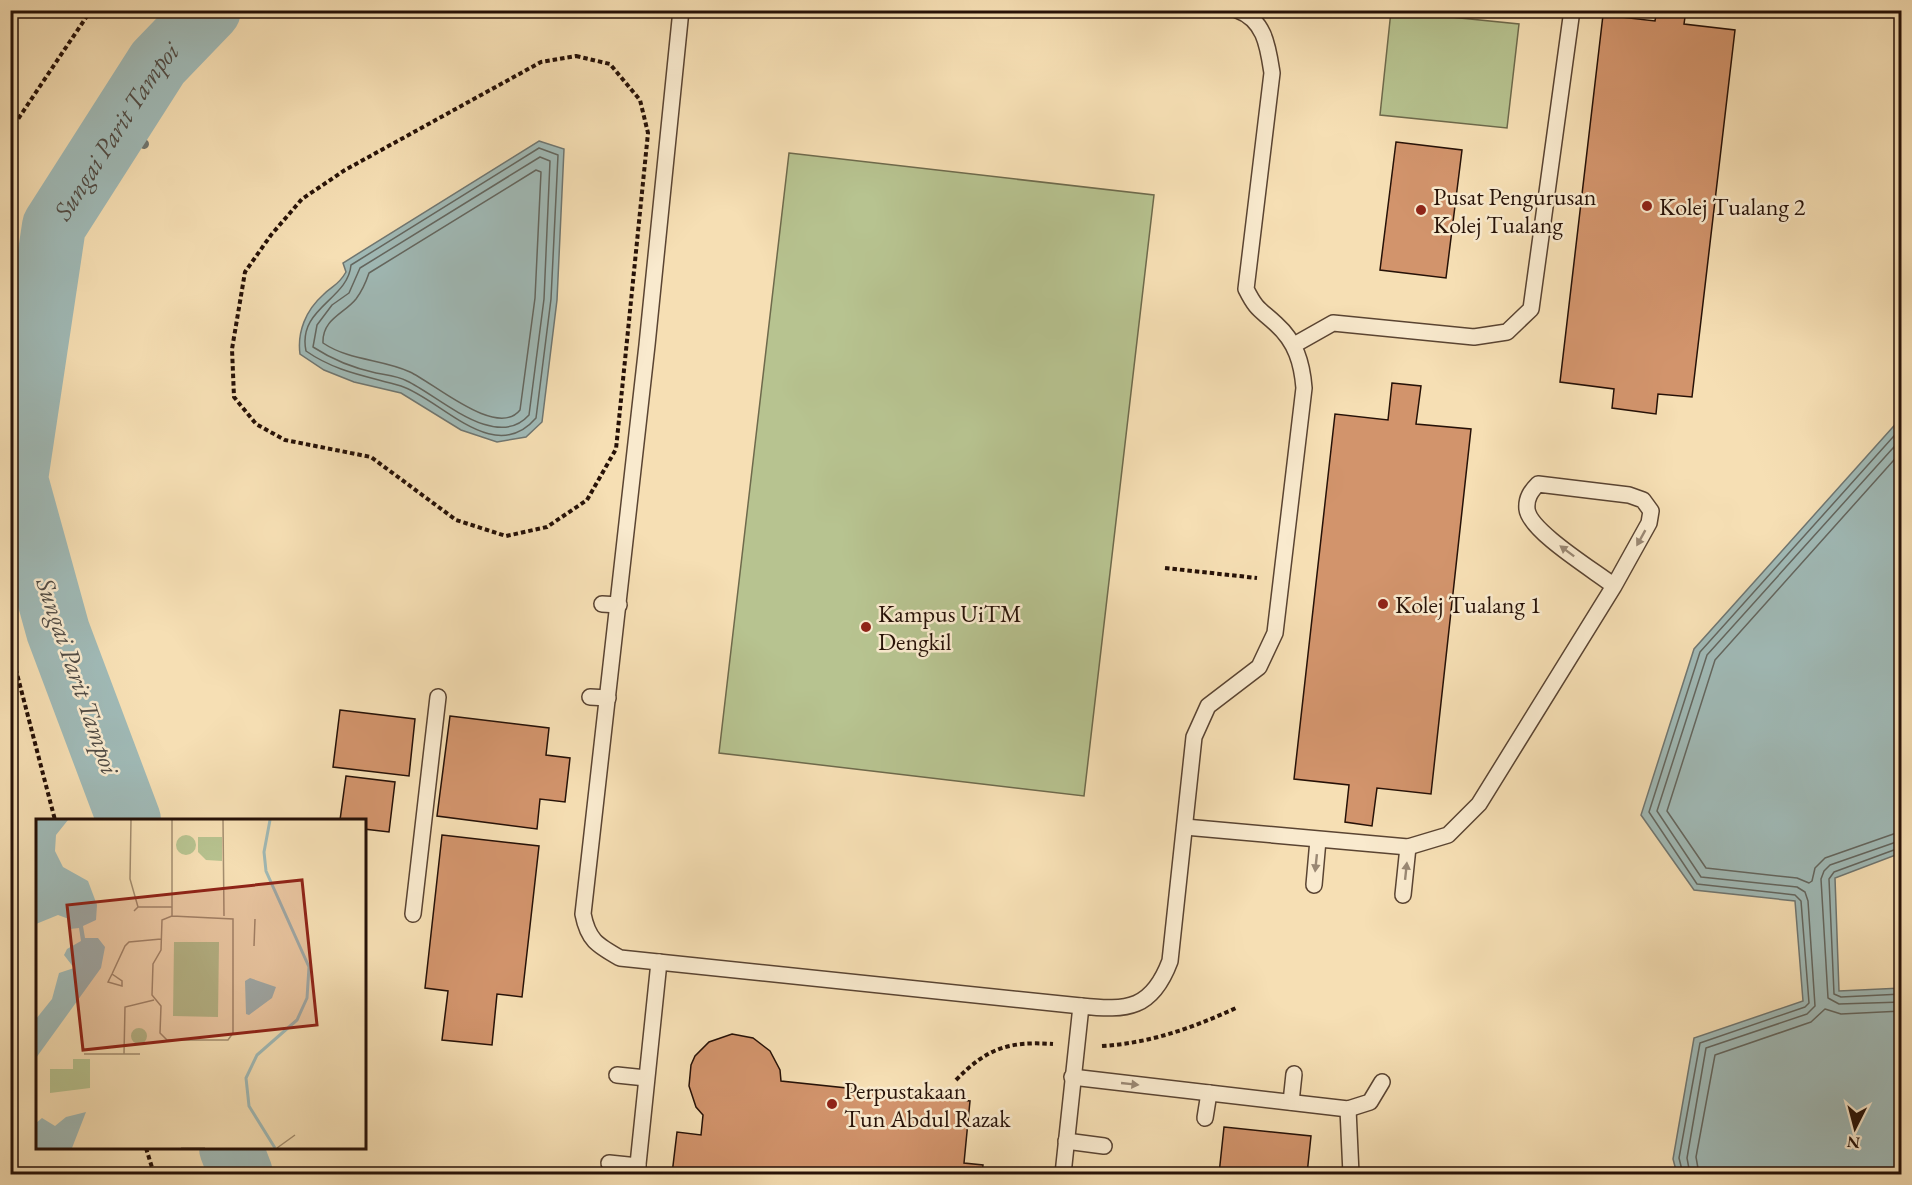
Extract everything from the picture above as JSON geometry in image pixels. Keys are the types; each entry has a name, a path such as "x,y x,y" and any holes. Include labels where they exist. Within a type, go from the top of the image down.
{"lane":[{"path":"681,10 619,605 583,914 587,933 600,947 620,958 1112,1010 1141,1002 1161,984 1170,961 1194,737 1208,706 1259,667 1275,633 1304,388 1302,365 1294,345 1277,325 1256,310 1246,290 1272,73 1266,37 1250,15 1237,10"},
{"path":"1294,345 1333,323 1474,337 1507,332 1531,309 1572,10"},
{"path":"1185,827 1408,848 1448,835 1479,804 1614,586 1649,523 1651,511 1643,500 1629,495 1538,484 1529,494 1527,510 1536,527 1614,586"},
{"path":"602,604 619,605"},
{"path":"413,914 438,697"},
{"path":"590,697 608,699"},
{"path":"1314,885 1318,840"},
{"path":"1403,895 1408,848"},
{"path":"609,1163 637,1170 658,962"},
{"path":"1063,1174 1081,1006"},
{"path":"1291,1102 1294,1074"},
{"path":"617,1075 646,1078"},
{"path":"1072,1077 1348,1109 1370,1102 1382,1083"},
{"path":"1205,1118 1209,1093"},
{"path":"1348,1109 1351,1174"},
{"path":"1066,1141 1104,1146"}],"path":[{"path":"10,130 91,10"},
{"path":"576,56 610,64 639,100 648,133 616,449 587,500 547,527 506,536 456,520 371,457 285,440 256,424 234,397 232,349 245,272 271,235 302,199 345,170 540,62 576,56"},
{"path":"1166,568 1281,580"},
{"path":"10,647 55,819"},
{"path":"146,1149 154,1174"}],"green space":[{"path":"1391,11 1519,24 1507,128 1380,115"},
{"path":"789,153 1154,195 1084,796 719,753"}],"water":[{"path":"539,141 564,149 557,300 542,422 526,437 497,442 461,430 401,393 354,382 324,370 300,354 301,330 307,314 317,301 343,277 346,272 343,263"},
{"path":"1901,418 1901,853 1835,878 1839,991 1901,988 1901,1174 1677,1174 1673,1159 1694,1038 1803,1001 1795,901 1694,890 1641,815 1694,649"}],"building":[{"name":"Kolej Tualang 2","path":"1657,10 1686,10 1684,24 1735,30 1692,397 1658,394 1656,414 1612,408 1614,389 1560,382 1603,15 1655,21"},
{"name":"Pusat Pengurusan Kolej Tualang","path":"1396,142 1462,150 1446,278 1380,270"},
{"name":"Kolej Tualang 1","path":"1392,383 1421,386 1416,424 1471,429 1431,794 1377,788 1372,826 1345,822 1349,785 1294,779 1335,414 1388,420"},
{"path":"340,710 415,719 409,776 333,767"},
{"path":"450,716 549,728 546,755 570,758 565,802 540,799 537,829 437,816"},
{"path":"346,776 395,782 389,832 366,829 366,819 340,819"},
{"path":"442,835 539,846 522,997 497,994 492,1045 442,1040 448,991 425,988"},
{"name":"Perpustakaan Tun Abdul Razak","path":"732,1034 753,1038 770,1051 780,1070 781,1081 970,1101 964,1163 983,1165 982,1174 672,1174 677,1132 701,1135 703,1115 696,1107 689,1086 691,1065 695,1056 709,1042"},
{"path":"1224,1127 1311,1136 1307,1174 1219,1174"}],"waterway":[{"name":"Sungai Parit Tampoi","path":"129,819 58,631 16,479 54,226 158,63 209,10"},
{"path":"117,128 144,144"},
{"name":"Sungai Parit Tampoi","path":"231,1149 241,1174"}],"place":[{"name":"Kolej Tualang 2","path":"1647,206"},
{"name":"Pusat Pengurusan Kolej Tualang","path":"1421,210"},
{"name":"Kolej Tualang 1","path":"1383,604"},
{"name":"Kampus UiTM Dengkil","path":"866,627"},
{"name":"Perpustakaan Tun Abdul Razak","path":"832,1104"}]}
